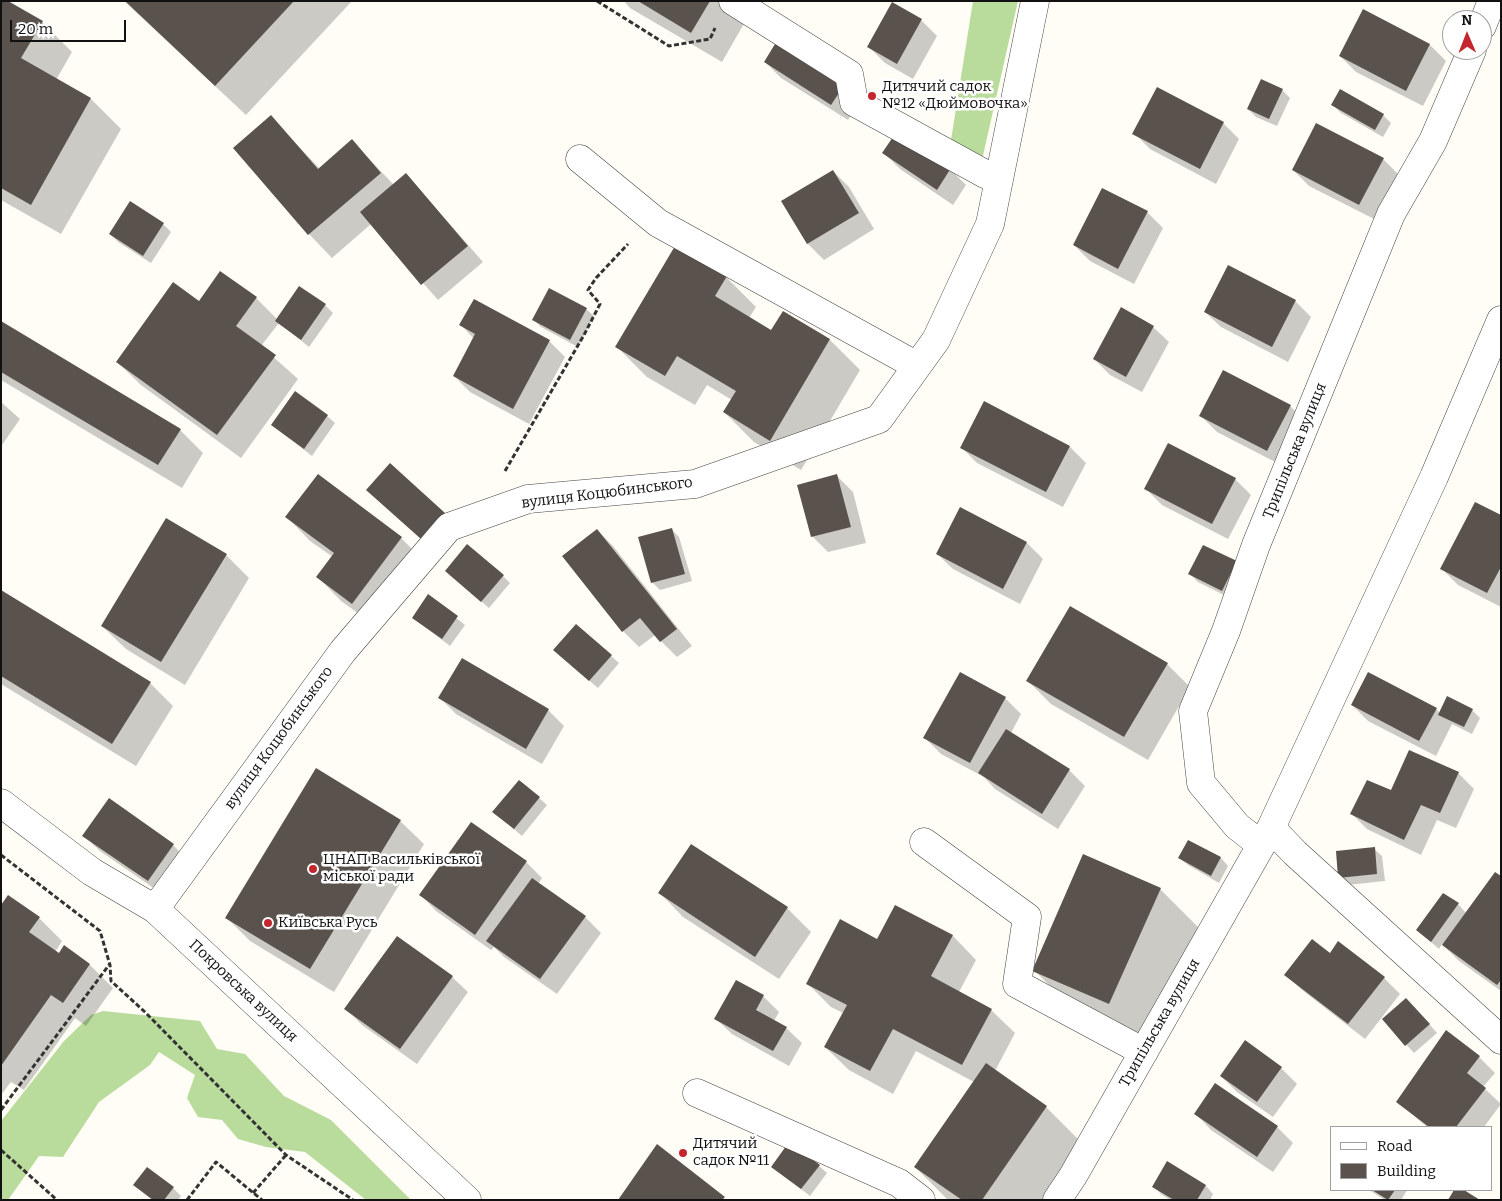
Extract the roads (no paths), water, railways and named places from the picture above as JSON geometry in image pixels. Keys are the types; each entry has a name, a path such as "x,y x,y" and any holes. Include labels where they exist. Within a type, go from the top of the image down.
{"street":[{"path":"733,1 849,74 854,102 985,174 999,179"},
{"name":"вулиця Коцюбинського","path":"155,909 343,651 449,527 528,499 696,484 880,419 936,340 990,224 1035,1"},
{"name":"Трипільська вулиця","path":"1468,60 1433,141 1391,214 1256,545 1226,631 1193,711 1201,783 1237,826 1266,837 1295,852 1501,1040"},
{"path":"580,160 653,218 918,366"},
{"name":"Трипільська вулиця","path":"1057,1200 1144,1052 1266,837 1434,477 1501,320"},
{"name":"Покровська вулиця","path":"1,803 92,872 155,909 467,1200"},
{"path":"924,842 1027,917 1017,984 1144,1052"},
{"path":"697,1093 899,1183 921,1200"}],"place":[{"name":"Дитячий садок №12 «Дюймовочка»","path":"872,96"},
{"name":"ЦНАП Васильківської міської ради","path":"313,869"},
{"name":"Київська Русь","path":"268,923"},
{"name":"Дитячий садок №11","path":"683,1153"}]}
